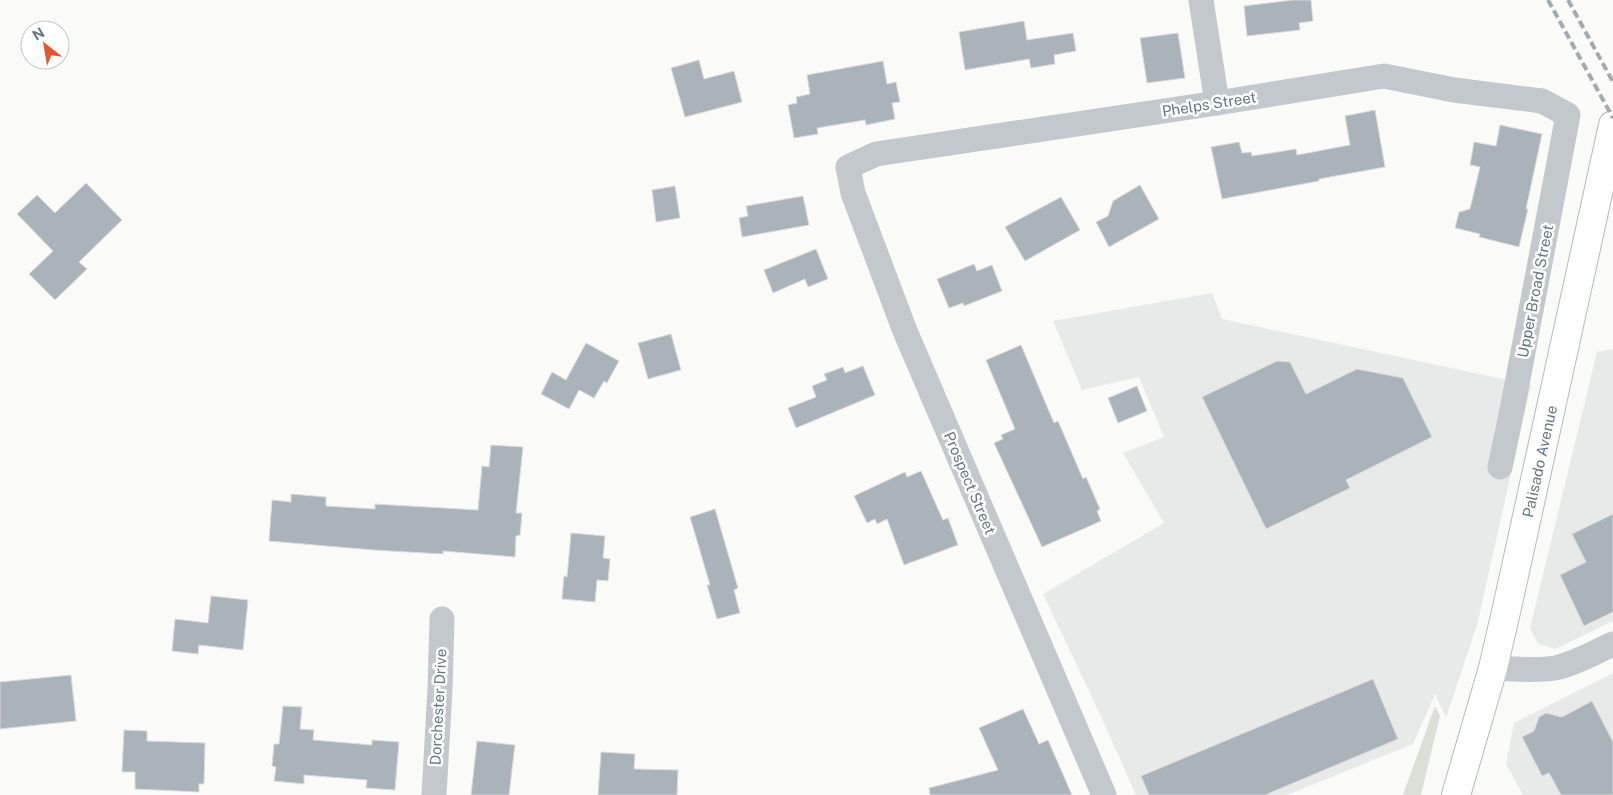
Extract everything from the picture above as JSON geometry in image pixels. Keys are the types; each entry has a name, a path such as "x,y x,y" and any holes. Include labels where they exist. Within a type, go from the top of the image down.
{"main road":[{"name":"Palisado Avenue","path":"1456,795 1492,668 1613,125"}],"street":[{"path":"1201,0 1217,103"},
{"name":"Phelps Street","path":"848,167 876,154 1384,76 1454,90 1542,101 1568,115"},
{"name":"Upper Broad Street","path":"1500,468 1568,115"},
{"name":"Prospect Street","path":"848,167 853,193 904,331 1104,795"},
{"name":"Dorchester Drive","path":"434,795 442,619"},
{"path":"1492,668 1527,670 1556,668 1613,644"}],"shaded area":[{"path":"1212,293 1222,319 1531,385 1477,625 1446,718 1435,694 1413,744 1287,795 1136,795 1043,594 1164,523 1123,453 1164,437 1139,377 1082,390 1053,321"},
{"path":"1613,349 1613,621 1556,649 1538,644 1530,628 1597,352"},
{"path":"1613,673 1613,795 1523,795 1506,764 1514,723"},
{"path":"1435,706 1440,716 1421,795 1403,795"}],"building":[{"path":"1293,0 1311,0 1313,21 1299,23 1300,30 1247,36 1244,6"},
{"path":"1024,21 1027,40 1073,33 1076,51 1054,55 1055,64 1031,68 1029,59 965,70 959,32"},
{"path":"1178,33 1185,78 1147,83 1140,38"},
{"path":"699,60 704,79 734,71 742,102 685,117 671,68"},
{"path":"883,61 887,84 896,82 900,102 892,103 895,119 866,125 865,120 817,128 818,134 794,138 788,105 797,103 796,97 810,94 807,75"},
{"path":"1375,110 1385,167 1222,199 1211,147 1239,142 1242,153 1251,152 1252,156 1296,149 1297,155 1350,145 1345,116"},
{"path":"1500,125 1542,134 1519,247 1479,237 1480,234 1455,228 1459,212 1470,209 1480,167 1470,165 1474,142 1496,146"},
{"path":"86,183 122,220 79,262 87,269 55,300 29,274 53,251 17,214 37,195 55,213"},
{"path":"1140,185 1159,219 1109,247 1096,222 1108,216 1113,201"},
{"path":"675,186 680,218 656,222 652,190"},
{"path":"803,196 809,225 742,237 739,218 748,216 746,206"},
{"path":"1061,197 1080,230 1025,261 1005,227"},
{"path":"816,249 828,279 808,287 805,279 773,293 764,270"},
{"path":"974,264 977,271 992,265 1002,291 964,306 963,303 949,308 937,279"},
{"path":"671,334 681,370 648,379 638,343"},
{"path":"586,343 619,361 607,383 604,381 594,398 579,390 569,409 541,394 552,372 566,380"},
{"path":"1021,345 1054,423 1058,421 1083,479 1086,477 1100,509 1097,511 1101,521 1042,547 994,443 1003,439 1001,435 1015,429 986,360"},
{"path":"1277,361 1290,362 1306,394 1357,369 1403,378 1432,437 1346,480 1350,488 1266,529 1202,397"},
{"path":"863,366 875,395 796,428 788,408 816,397 812,386 827,380 824,374 843,367 845,373"},
{"path":"1137,386 1147,411 1118,423 1108,398"},
{"path":"491,445 523,447 516,513 522,513 520,535 516,536 515,557 443,551 443,554 373,550 269,541 272,500 291,502 291,494 326,497 326,506 375,509 375,504 478,510 482,466 489,467"},
{"path":"921,471 943,520 948,518 958,545 904,565 887,519 877,524 875,519 867,523 854,496 905,472 907,477"},
{"path":"715,509 738,588 734,590 740,613 717,619 707,585 710,585 690,517"},
{"path":"1613,514 1613,612 1584,626 1560,575 1586,562 1572,534"},
{"path":"571,533 605,536 603,558 610,559 608,581 597,580 595,602 562,599 564,576 567,577"},
{"path":"211,596 248,600 243,650 199,645 198,654 172,651 175,619 208,623"},
{"path":"71,675 76,721 0,729 0,682"},
{"path":"1373,679 1398,739 1265,795 1149,795 1141,776"},
{"path":"1592,701 1613,742 1613,795 1561,795 1549,773 1542,776 1522,737 1534,731 1539,717 1546,713 1562,717"},
{"path":"283,706 302,707 300,729 314,730 313,740 372,745 372,740 399,742 395,790 366,788 367,780 304,775 304,784 274,781 276,767 272,766 274,744 279,744"},
{"path":"1023,709 1039,744 1048,740 1072,795 930,795 929,788 998,770 979,728"},
{"path":"124,730 147,731 147,741 205,743 204,784 199,784 199,792 135,789 135,772 122,772"},
{"path":"477,741 515,745 509,795 471,795"},
{"path":"601,752 635,754 634,769 678,770 677,795 598,795"}],"railway":[{"path":"1548,0 1613,118"},
{"path":"1568,0 1613,82"}]}
